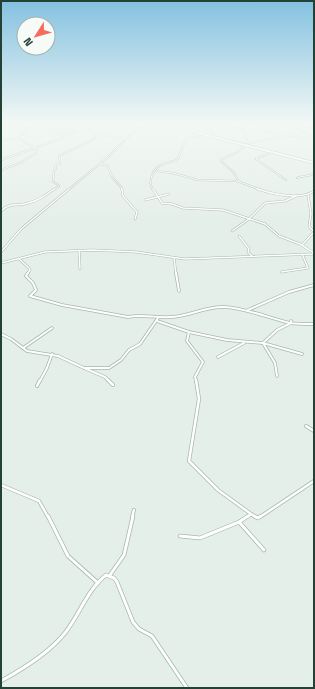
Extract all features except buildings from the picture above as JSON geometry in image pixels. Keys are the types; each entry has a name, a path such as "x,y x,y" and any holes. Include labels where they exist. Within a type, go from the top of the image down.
{"main road":[{"path":"283,156 314,163"}],"street":[{"path":"1,160 12,156"},
{"path":"1,170 22,162 31,156"},
{"path":"1,211 10,204 25,204 53,191 60,186 53,181 54,171 56,168 55,166 60,163 59,156"},
{"path":"1,252 26,224 108,156"},
{"path":"180,156 171,163 162,164 152,174 150,181 163,204 172,204 183,208 223,210 249,220 265,224 279,236 302,245 314,254"},
{"path":"229,156 221,160 237,175 239,182"},
{"path":"263,156 256,159 269,170 286,180"},
{"path":"100,164 108,166 112,177 121,187 122,196 137,212 135,219"},
{"path":"156,171 173,173 193,180 239,182 260,190 296,196 308,195 314,192"},
{"path":"297,178 301,176 307,178 314,174"},
{"path":"145,200 169,194"},
{"path":"302,245 314,232 309,226 311,220 311,206 308,195"},
{"path":"232,231 249,220 265,203 274,203 292,199 296,196"},
{"path":"239,236 245,242 249,249 248,252 252,256"},
{"path":"1,263 45,252 79,250 136,252 185,259 314,254"},
{"path":"79,250 80,269"},
{"path":"280,272 308,268 302,254"},
{"path":"18,258 30,270 26,276 33,283 36,290 30,295 31,297 62,305 100,311 125,317 136,315 157,319 189,332 244,342 263,343 302,354"},
{"path":"174,258 178,291"},
{"path":"248,311 289,292 314,285"},
{"path":"157,319 178,317 190,313 219,308 248,311 291,322 314,324"},
{"path":"84,368 109,368 114,365 124,358 129,350 140,344 157,319"},
{"path":"263,343 276,330 291,322"},
{"path":"23,348 52,328"},
{"path":"189,332 187,341 191,348 201,356 203,362 195,377 199,399 189,461 208,483 228,499 258,518 314,481"},
{"path":"1,334 11,338 31,353 52,354 105,377 113,385"},
{"path":"218,357 244,342"},
{"path":"263,343 275,363 277,376"},
{"path":"37,386 47,368 52,354"},
{"path":"306,426 314,431"},
{"path":"1,485 39,501 42,504 68,556 98,583"},
{"path":"1,681 12,675 64,634 98,583 104,577 110,576 124,555 134,510"},
{"path":"180,536 200,538 239,522 251,514"},
{"path":"239,522 264,550"},
{"path":"110,576 121,588 128,611 136,627 152,636 187,688"}]}
